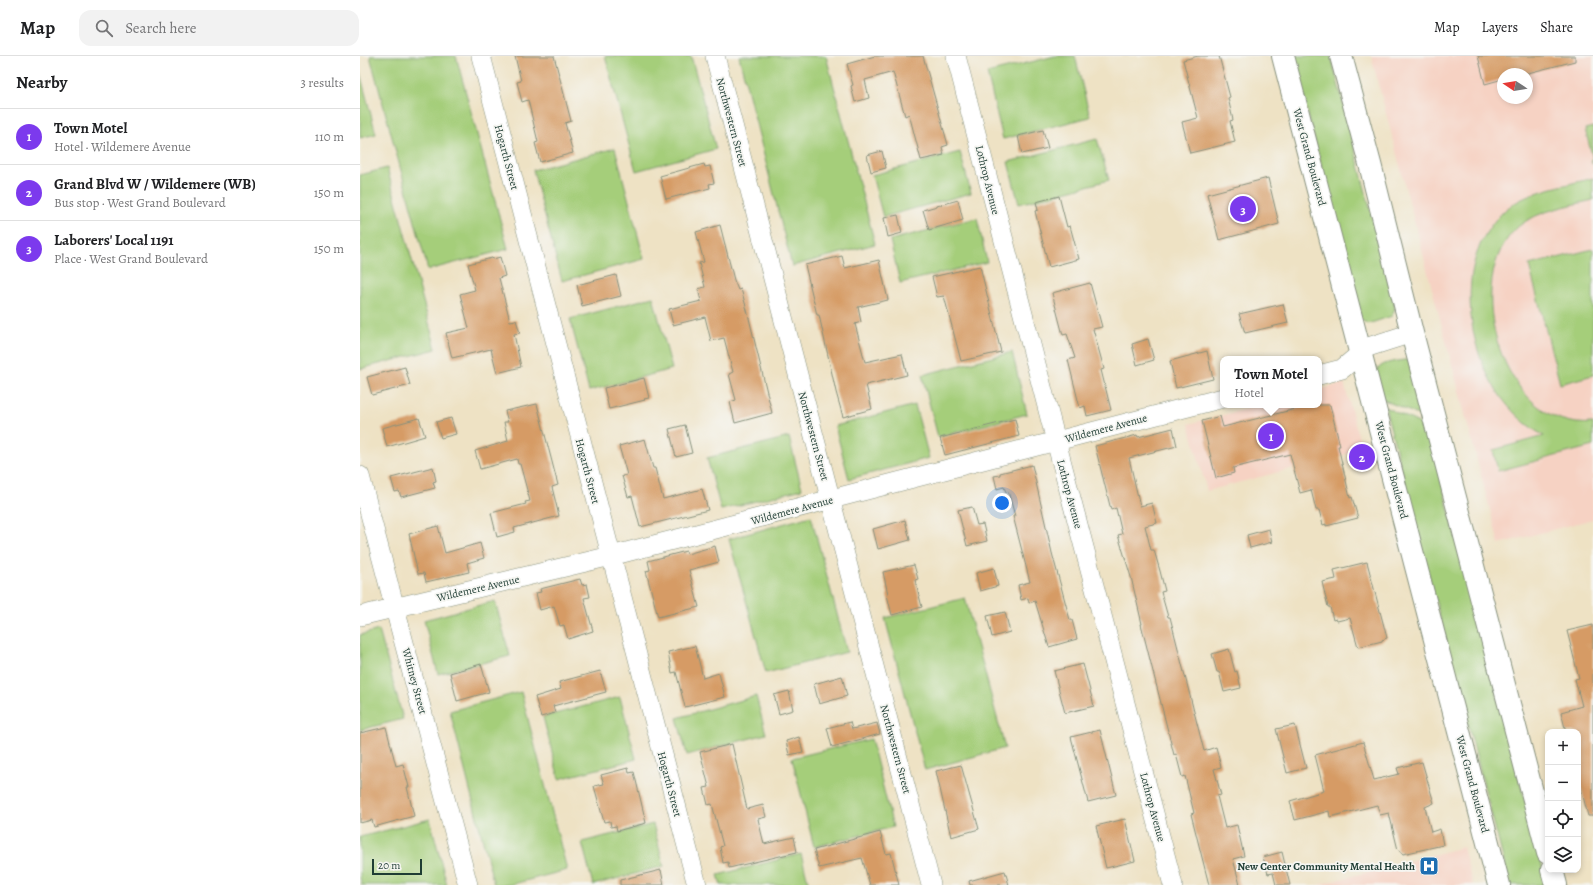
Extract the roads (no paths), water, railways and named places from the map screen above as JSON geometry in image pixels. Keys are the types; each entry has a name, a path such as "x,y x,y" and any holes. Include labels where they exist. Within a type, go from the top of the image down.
{"main road":[{"name":"West Grand Boulevard","path":"1283,56 1499,885"},
{"path":"1342,56 1412,333 1545,842"},
{"path":"1553,873 1556,885"}],"street":[{"name":"Hogarth Street","path":"481,56 610,556 697,885"},
{"name":"Northwestern Street","path":"715,56 931,885"},
{"name":"Lothrop Avenue","path":"956,56 1173,885"},
{"path":"1322,374 1342,369 1368,347 1412,333"},
{"name":"Wildemere Avenue","path":"360,616 610,556 1220,399"},
{"name":"Whitney Street","path":"360,476 468,885"}],"place":[{"name":"Laborers' Local 1191","path":"1243,209"},
{"name":"Town Motel","path":"1271,436"},
{"name":"Grand Blvd W / Wildemere (WB)","path":"1362,457"},
{"name":"New Center Community Mental Health","path":"1429,866"}]}
